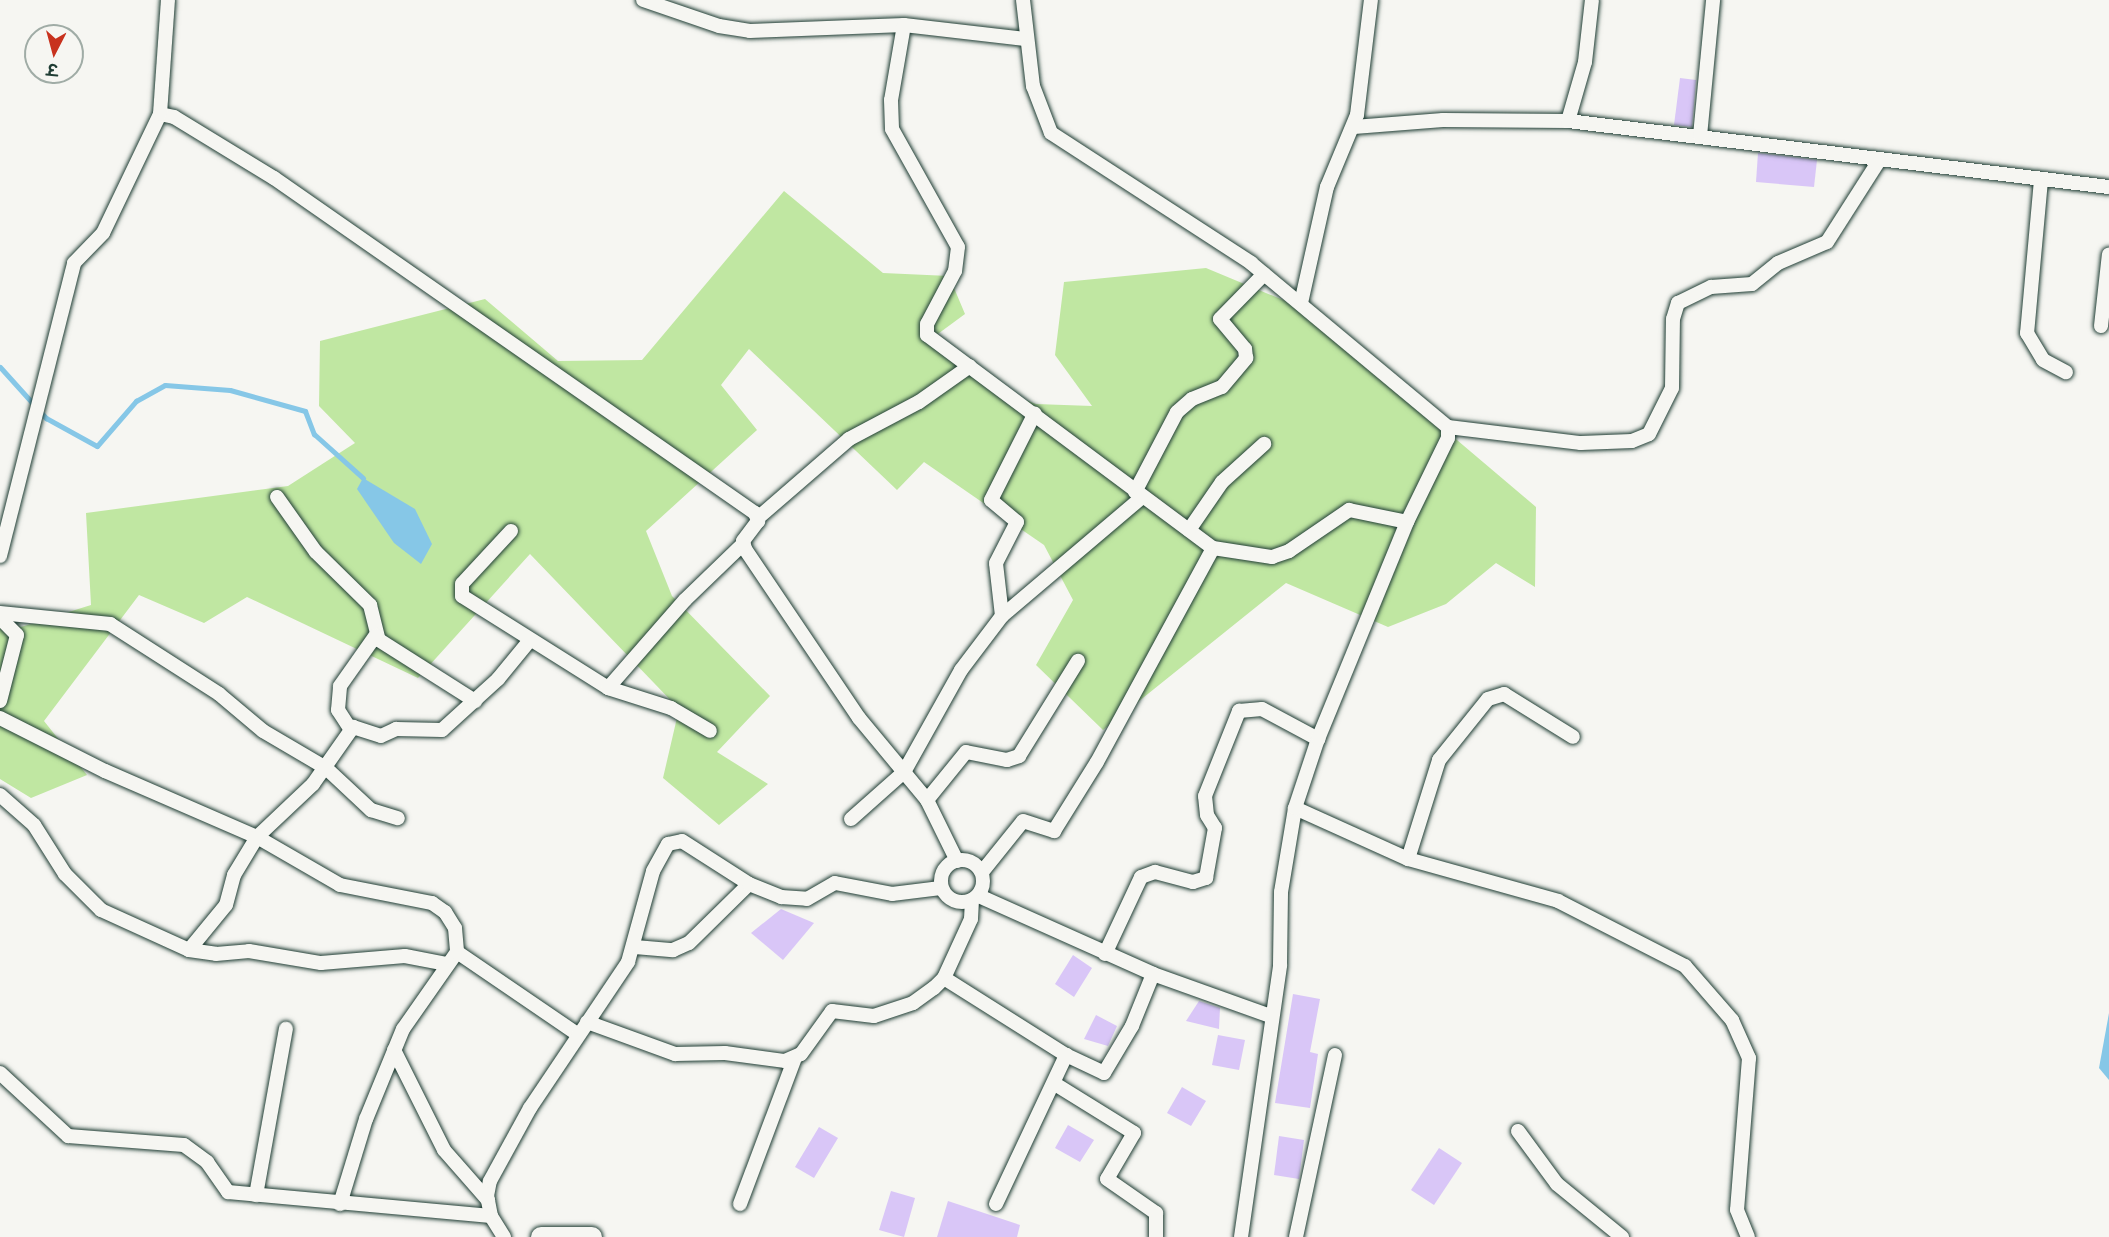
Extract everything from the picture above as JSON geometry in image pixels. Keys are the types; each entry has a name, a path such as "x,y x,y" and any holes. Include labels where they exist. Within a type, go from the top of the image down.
{"street":[{"path":"0,556 72,269 103,233 160,114 168,0"},
{"path":"643,0 719,26 750,31 904,25 1025,39"},
{"path":"1023,0 1025,39 1039,110 1051,133 1264,274 1449,427 1581,443 1632,441 1649,434 1672,388 1673,319 1678,303 1703,290 1752,284 1778,263 1827,242 1880,159"},
{"path":"1301,303 1327,187 1354,127 1371,0"},
{"path":"1568,121 1585,62 1592,0"},
{"path":"1700,136 1713,0"},
{"path":"904,25 891,100 892,129 958,247 955,271 926,331 1035,413 1138,495 1213,548 1272,557 1298,546 1349,510 1407,522"},
{"path":"160,114 174,117 274,178 667,448 759,517"},
{"path":"1354,127 1443,120 1568,121 2109,187"},
{"path":"2041,180 2027,333 2043,360 2066,372"},
{"path":"2101,326 2109,254"},
{"path":"851,819 904,772 961,670 1002,616 1138,495 1183,405 1222,387 1246,358 1245,349 1221,322 1221,315 1264,274"},
{"path":"608,688 685,600 743,544 759,517 849,439 919,402 970,366"},
{"path":"1002,616 996,563 1017,524 991,500 1035,413"},
{"path":"1241,1237 1270,1016 1280,965 1281,892 1295,808 1318,740 1407,522 1448,438 1449,427"},
{"path":"1189,530 1222,482 1264,444"},
{"path":"277,497 316,552 370,605 376,635 475,701"},
{"path":"511,531 481,559 459,591 530,640 608,688 671,708 710,731"},
{"path":"743,544 818,661 927,800 957,861"},
{"path":"740,1204 795,1058 832,1011 864,1017 894,1011 913,1003 944,978 970,919 982,872 1023,820 1054,831 1097,762 1213,548"},
{"path":"0,613 110,624 219,694 263,731 326,768 357,801 381,816 398,818"},
{"path":"0,618 17,635 0,701"},
{"path":"351,730 338,710 340,686 376,635"},
{"path":"189,950 226,905 234,875 257,837 326,768 351,730 359,726 381,736 402,728 442,729 475,701 530,640"},
{"path":"927,800 966,752 1007,759 1019,756 1078,661"},
{"path":"1408,859 1439,760 1488,699 1504,694 1573,737"},
{"path":"1105,954 1141,877 1155,872 1193,882 1206,878 1215,828 1207,815 1205,796 1239,711 1262,709 1318,740"},
{"path":"0,718 105,771 257,837 340,885 432,903 446,912 455,928 457,952 447,964 394,1050 366,1119 340,1204"},
{"path":"0,795 19,808 65,874 101,910 189,950 216,954 249,951 321,963 405,956 447,964"},
{"path":"1295,808 1408,859 1558,901 1668,955 1703,983 1732,1020 1749,1058 1737,1210 1748,1237"},
{"path":"504,1237 490,1216 488,1200 490,1181 504,1153 577,1034 635,947 653,872 668,844 682,841 750,884 797,899 814,897 835,883 892,894 941,888"},
{"path":"941,888 944,869 957,861 973,863 982,872"},
{"path":"635,947 673,950 689,943 750,884"},
{"path":"941,888 951,898 975,898 1153,974 1270,1016"},
{"path":"457,952 577,1034"},
{"path":"944,978 1066,1055 1098,1072 1108,1070 1153,974"},
{"path":"587,1022 675,1054 795,1058"},
{"path":"256,1195 286,1029"},
{"path":"394,1050 444,1150 488,1200"},
{"path":"996,1204 1055,1084 1066,1055"},
{"path":"1296,1237 1335,1055"},
{"path":"0,1073 68,1136 184,1144 202,1157 228,1191 340,1204 490,1216"},
{"path":"1055,1084 1134,1133 1107,1179 1156,1213 1156,1237"},
{"path":"1518,1131 1557,1184 1622,1237"},
{"path":"542,1237 592,1237"}],"green space":[{"path":"784,191 883,273 949,276 965,314 931,339 987,385 1036,404 1092,406 1055,355 1064,282 1206,268 1300,307 1536,507 1535,587 1496,563 1446,604 1388,627 1286,583 1103,730 1036,665 1073,600 1044,545 924,462 897,490 749,349 721,385 757,430 646,531 672,596 770,696 717,752 768,784 719,825 663,778 679,709 530,554 418,678 247,597 204,623 139,595 44,721 87,775 31,798 0,779 0,618 21,627 91,605 86,513 288,486 355,443 319,406 320,341 485,299 558,361 642,360"}],"water":[{"path":"363,478 415,509 432,544 421,564 394,543 357,489"},
{"path":"2109,1013 2109,1080 2099,1068"}],"building":[{"path":"1680,78 1696,80 1692,127 1674,125"},
{"path":"1758,153 1817,160 1814,187 1756,182"},
{"path":"781,909 814,923 783,960 751,933"},
{"path":"1073,955 1092,968 1074,997 1055,984"},
{"path":"1293,994 1320,999 1310,1052 1318,1054 1310,1108 1275,1103"},
{"path":"1199,1001 1220,1008 1219,1029 1186,1021"},
{"path":"1096,1015 1117,1026 1108,1046 1084,1039"},
{"path":"1218,1035 1245,1040 1239,1070 1212,1065"},
{"path":"1182,1087 1206,1101 1191,1126 1167,1113"},
{"path":"1068,1125 1094,1140 1080,1162 1055,1148"},
{"path":"819,1127 838,1138 814,1178 795,1167"},
{"path":"1279,1136 1304,1140 1299,1179 1274,1175"},
{"path":"1439,1148 1462,1163 1434,1205 1411,1190"},
{"path":"891,1191 915,1198 904,1237 879,1230"},
{"path":"948,1201 1020,1225 1017,1237 937,1237"}],"waterway":[{"path":"0,367 46,418 97,446 136,401 165,385 230,390 305,411 314,434 363,478"}]}
